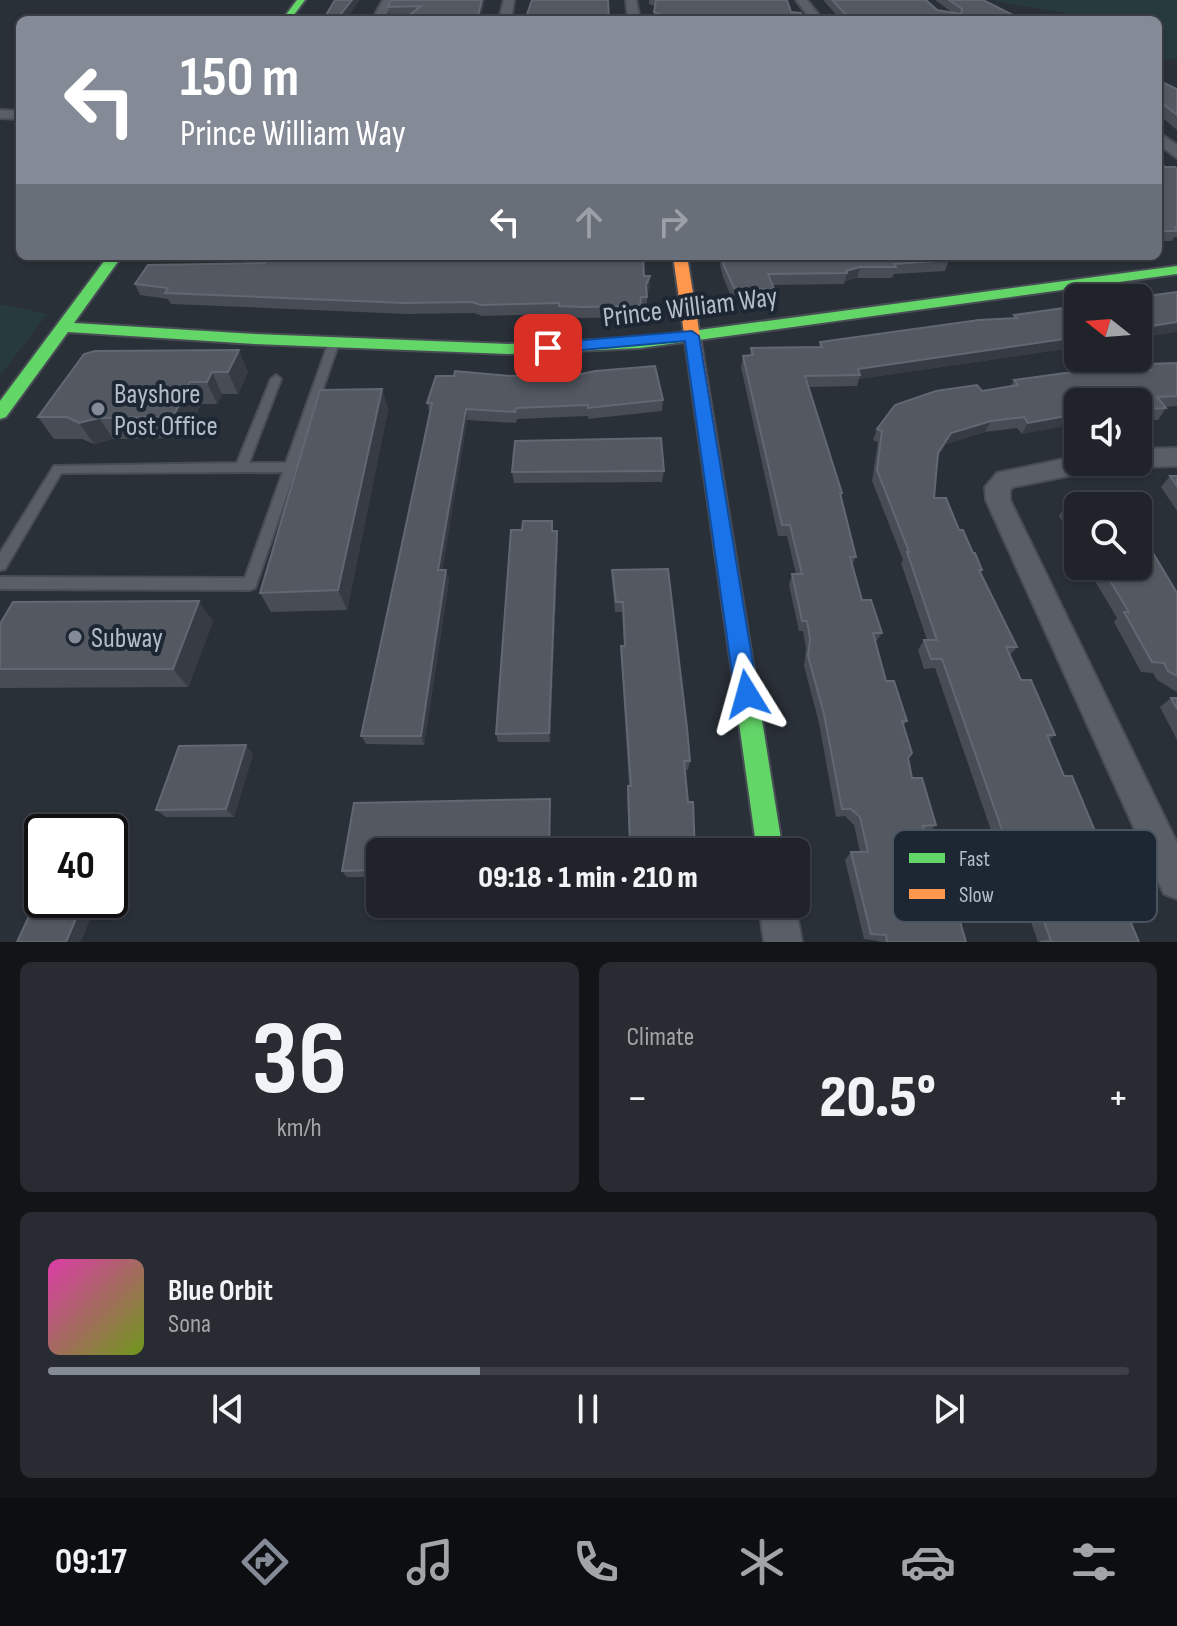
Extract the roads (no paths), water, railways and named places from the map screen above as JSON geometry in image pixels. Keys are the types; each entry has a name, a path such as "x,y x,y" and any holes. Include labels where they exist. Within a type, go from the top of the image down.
{"street":[{"path":"801,0 814,16"},
{"path":"1162,140 1177,156"},
{"path":"0,413 112,260"},
{"path":"681,260 768,838"},
{"name":"Prince William Way","path":"64,327 334,342 560,348 692,336 1177,270"},
{"path":"1152,458 1177,457"},
{"path":"1064,468 1006,479 997,487 998,500 1153,830"},
{"path":"1157,838 1177,881"},
{"path":"779,918 783,942"}],"lane":[{"path":"0,583 250,584 334,342"},
{"path":"241,468 276,379"},
{"path":"0,565 58,469 293,467"}],"place":[{"name":"Bayshore Post Office","path":"98,409"},
{"name":"Subway","path":"75,637"}]}
